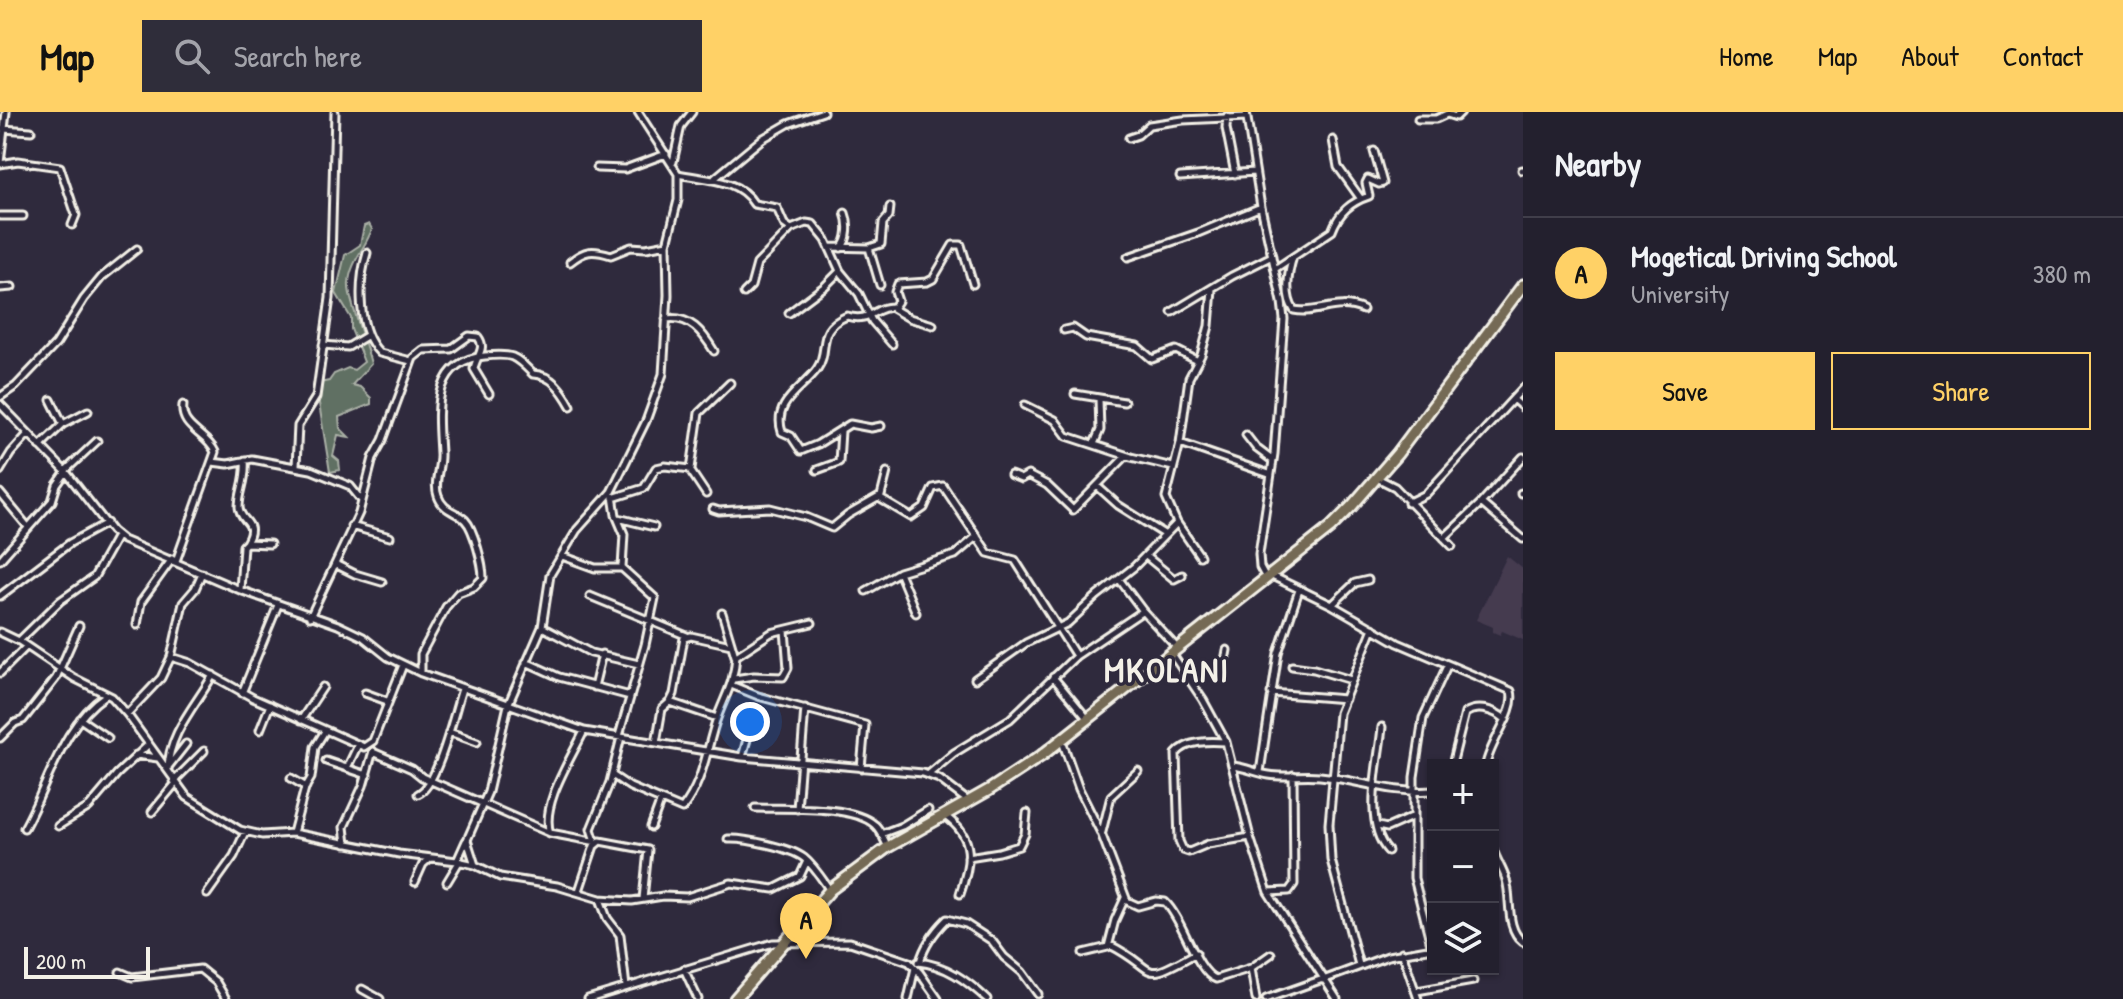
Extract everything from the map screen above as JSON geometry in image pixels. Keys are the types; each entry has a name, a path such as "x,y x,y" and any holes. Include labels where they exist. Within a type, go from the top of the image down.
{"highway":[{"path":"735,999 830,890 888,847 1017,773 1062,741 1087,718 1330,528 1377,478 1523,285"}],"street":[{"path":"6,112 0,164 18,161 60,167 76,215 72,225"},
{"path":"296,466 298,426 316,397 330,298 335,112"},
{"path":"447,882 483,804 508,705 542,627 550,575 577,530 612,495 663,374 667,244 678,200 678,174 638,112"},
{"path":"673,163 681,126 692,112"},
{"path":"715,179 762,139 788,124 823,112"},
{"path":"1418,119 1436,119 1446,114 1456,117 1461,112"},
{"path":"1129,138 1149,125 1246,115 1284,319 1281,387 1259,561 1269,577 1332,605 1447,665 1511,691 1513,698 1506,720 1487,759"},
{"path":"1227,116 1226,128 1235,174"},
{"path":"3,129 31,131"},
{"path":"1333,140 1338,167 1361,199"},
{"path":"1275,269 1326,236 1347,208 1370,194 1366,183 1368,179 1380,185 1384,181 1374,151"},
{"path":"597,168 625,169 666,154"},
{"path":"1180,177 1255,172"},
{"path":"678,174 715,179 745,192 756,205 777,208 784,224 791,229"},
{"path":"829,247 869,248 882,242 882,225 889,216 890,207"},
{"path":"1128,257 1261,207"},
{"path":"840,249 845,244 845,213"},
{"path":"0,216 23,216"},
{"path":"744,293 751,286 757,264 791,229 806,223 813,224 829,247 840,271 859,294 870,317 892,344"},
{"path":"570,262 587,251 611,255 631,247 667,244"},
{"path":"892,308 898,301 895,292 898,284 933,279 953,245 961,245 973,284"},
{"path":"869,248 880,285"},
{"path":"0,397 16,386 56,344 102,277 137,249"},
{"path":"367,253 361,286 363,324 380,353 411,361"},
{"path":"1172,312 1272,256"},
{"path":"1293,256 1289,297 1294,310 1344,304 1363,310"},
{"path":"789,313 840,271"},
{"path":"0,288 12,287"},
{"path":"1200,556 1177,523 1166,498 1180,443 1189,378 1209,326 1212,289"},
{"path":"881,426 871,428 854,423 801,451 792,437 782,432 780,418 787,399 819,366 824,337 830,328 847,316 860,319 870,317 884,307 933,325"},
{"path":"666,319 678,317 699,329 714,351"},
{"path":"1064,330 1073,328 1086,337 1137,346 1152,359 1176,350 1198,361"},
{"path":"323,345 348,347 368,335"},
{"path":"310,617 362,501 373,458 383,440 411,361 423,350 448,350 469,336 478,337 481,342 474,369 489,394"},
{"path":"421,673 421,654 446,607 458,593 474,587 483,578 468,523 444,506 437,489 440,389 460,364 479,357 519,358 533,374 542,374 551,379 571,406"},
{"path":"706,494 690,470 699,413 730,383"},
{"path":"1408,503 1426,494 1523,388"},
{"path":"1075,394 1124,402"},
{"path":"1094,444 1100,430 1099,399"},
{"path":"1513,399 1523,408"},
{"path":"51,400 63,424"},
{"path":"0,404 66,472 117,536 240,590 363,637 403,665 421,673 584,731 742,757 929,774 969,802"},
{"path":"137,625 141,602 174,560 212,462 213,446 185,422 183,405"},
{"path":"1025,405 1055,420 1067,436 1126,456 1173,467"},
{"path":"40,446 63,424 88,411"},
{"path":"817,470 839,462 841,431"},
{"path":"0,471 28,434"},
{"path":"1246,435 1256,448 1272,460"},
{"path":"0,560 52,501 57,485 66,472 97,441"},
{"path":"1180,443 1269,474"},
{"path":"1011,475 1020,479 1028,475 1042,482 1073,510 1126,456"},
{"path":"1444,538 1520,464 1523,457"},
{"path":"212,462 228,464 245,460 296,466 341,481 362,501"},
{"path":"240,590 241,552 251,528 239,508 246,482 245,460"},
{"path":"612,495 644,488 656,468 665,466 690,470"},
{"path":"713,509 770,508 806,517 830,529 879,498 887,472"},
{"path":"1377,478 1392,485 1452,546"},
{"path":"879,498 911,517 924,508 933,488 943,486 992,555 1010,556 1015,560 1076,656"},
{"path":"1097,486 1118,505 1164,534"},
{"path":"0,493 28,527"},
{"path":"612,495 624,534 622,568"},
{"path":"1481,503 1523,539"},
{"path":"617,518 654,527"},
{"path":"0,596 70,543 107,523"},
{"path":"975,679 1026,643 1058,630 1146,556 1177,523"},
{"path":"351,526 390,537"},
{"path":"19,641 60,601 94,577 117,536"},
{"path":"866,591 899,572 955,555 977,536"},
{"path":"246,543 270,544"},
{"path":"562,556 595,568 622,568 655,598 612,775 591,829 596,841"},
{"path":"1146,556 1174,579 1182,575"},
{"path":"335,564 382,582"},
{"path":"899,572 916,613"},
{"path":"127,714 161,678 171,657 183,603 195,589 202,573"},
{"path":"1119,579 1175,652 1226,742 1250,837 1268,892 1337,999"},
{"path":"1332,605 1355,583 1368,580"},
{"path":"1260,772 1278,653 1299,590"},
{"path":"590,596 687,636 731,645"},
{"path":"242,693 278,605"},
{"path":"929,774 954,753 1010,719 1076,656 1143,611"},
{"path":"612,775 630,787 680,809 684,807 699,781 717,718 733,682 735,657 722,613"},
{"path":"735,657 771,633 812,623"},
{"path":"0,738 15,723 23,720 60,670 79,626"},
{"path":"542,627 581,649 639,664"},
{"path":"1359,965 1331,860 1329,824 1335,778 1335,733 1351,680 1373,628"},
{"path":"733,682 783,677 788,668 785,630"},
{"path":"0,632 19,641 60,670 107,694 127,714 175,782 195,803 245,832 270,835 293,833 475,865 500,877 579,891 600,899 687,897 731,883 774,889 800,876 807,861"},
{"path":"656,743 662,709 670,702 682,645 687,636"},
{"path":"0,673 29,649"},
{"path":"1188,677 1221,665 1227,650"},
{"path":"594,687 602,654"},
{"path":"171,657 190,663 242,693 325,731 358,745 371,744"},
{"path":"526,662 551,674 630,696"},
{"path":"346,844 344,827 367,775 373,752 371,744 403,665"},
{"path":"1427,929 1414,878 1413,792 1423,718 1447,665"},
{"path":"1292,666 1351,680"},
{"path":"168,769 172,745 180,727 213,675"},
{"path":"1053,677 1087,718"},
{"path":"733,682 758,696 865,725 861,768"},
{"path":"301,720 323,687"},
{"path":"418,794 427,789 462,689"},
{"path":"365,693 387,701"},
{"path":"1271,693 1345,699"},
{"path":"24,828 52,766 80,719 107,694"},
{"path":"670,702 717,718"},
{"path":"260,730 270,705"},
{"path":"797,809 805,708"},
{"path":"1454,759 1465,713 1471,709 1495,712 1506,720"},
{"path":"80,719 108,738"},
{"path":"1382,727 1374,788 1377,825 1388,851"},
{"path":"742,757 750,729"},
{"path":"293,833 311,778 315,747 325,731"},
{"path":"550,833 548,820 558,784 584,731"},
{"path":"449,732 477,742"},
{"path":"1062,741 1126,898 1135,906 1161,900 1169,905 1207,975 1212,978 1222,978 1251,968 1271,954"},
{"path":"1226,742 1192,743 1176,754 1179,841 1183,850 1189,852 1208,844 1250,837"},
{"path":"168,769 186,744"},
{"path":"58,826 89,807 135,755 148,745"},
{"path":"347,768 358,745"},
{"path":"152,812 204,751"},
{"path":"373,752 550,833 648,850 643,899"},
{"path":"135,755 159,758"},
{"path":"326,761 367,775"},
{"path":"1232,766 1251,768 1273,776 1335,778 1374,788 1427,791"},
{"path":"1101,833 1111,796 1138,771"},
{"path":"1268,892 1289,891 1294,884 1293,775"},
{"path":"291,778 306,787"},
{"path":"651,827 661,800"},
{"path":"755,808 828,810 852,815 873,823 888,847"},
{"path":"881,834 902,826 928,810"},
{"path":"968,857 1019,846 1025,834 1027,813"},
{"path":"944,816 964,834 968,857 960,894"},
{"path":"1377,825 1389,828 1414,816"},
{"path":"207,894 234,856 245,832"},
{"path":"728,839 748,840 797,854 807,861 830,890"},
{"path":"467,840 475,865"},
{"path":"579,891 596,841"},
{"path":"415,882 423,864 430,857"},
{"path":"1499,863 1506,878 1515,934 1523,942"},
{"path":"1083,953 1102,950 1110,945 1115,920 1126,898"},
{"path":"600,899 607,918 620,935 626,987"},
{"path":"920,962 931,937 947,919 955,919 992,941 1038,994"},
{"path":"588,999 773,943 850,942 954,973 987,999"},
{"path":"1110,945 1126,953 1144,969 1155,973 1165,971 1196,953"},
{"path":"1266,999 1359,965 1402,952 1427,949"},
{"path":"1402,952 1418,999"},
{"path":"909,962 938,999"},
{"path":"908,999 915,968"},
{"path":"1251,968 1256,999"},
{"path":"120,972 132,977 200,969 216,982 226,999"},
{"path":"684,969 698,999"},
{"path":"1417,991 1473,981"},
{"path":"362,989 380,999"}],"shaded area":[{"path":"1507,556 1523,569 1523,640 1502,631 1500,635 1493,632 1493,627 1476,620"}],"green space":[{"path":"369,224 372,229 352,269 349,290 371,364 352,385 360,387 371,398 371,404 339,417 340,428 349,437 338,435 333,456 339,461 340,470 330,472 317,391 319,383 329,381 334,374 348,368 354,370 364,362 351,329 351,318 336,293 345,255 360,245 364,226"}],"place":[{"name":"Mogetical Driving School","path":"806,959"}],"district":[{"name":"MKOLANI","path":"1167,670"}]}
